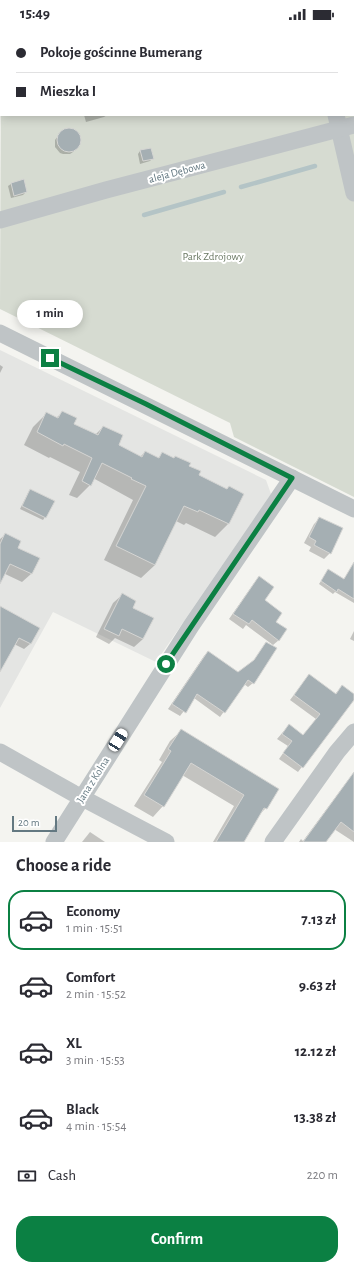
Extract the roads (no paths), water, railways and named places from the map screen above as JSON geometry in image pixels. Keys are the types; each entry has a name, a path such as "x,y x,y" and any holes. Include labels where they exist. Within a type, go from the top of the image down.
{"street":[{"path":"343,123 354,193"},
{"name":"aleja Dębowa","path":"0,220 343,123"},
{"path":"0,333 146,404 354,509"},
{"name":"Jana z Kolna","path":"54,842 183,639 292,478"},
{"path":"273,842 337,752 354,732"},
{"path":"0,752 82,798 166,842"}],"waterway":[{"path":"241,187 315,166"},
{"path":"144,215 224,192"}],"park label":[{"name":"Park Zdrojowy","path":"213,256"}]}
